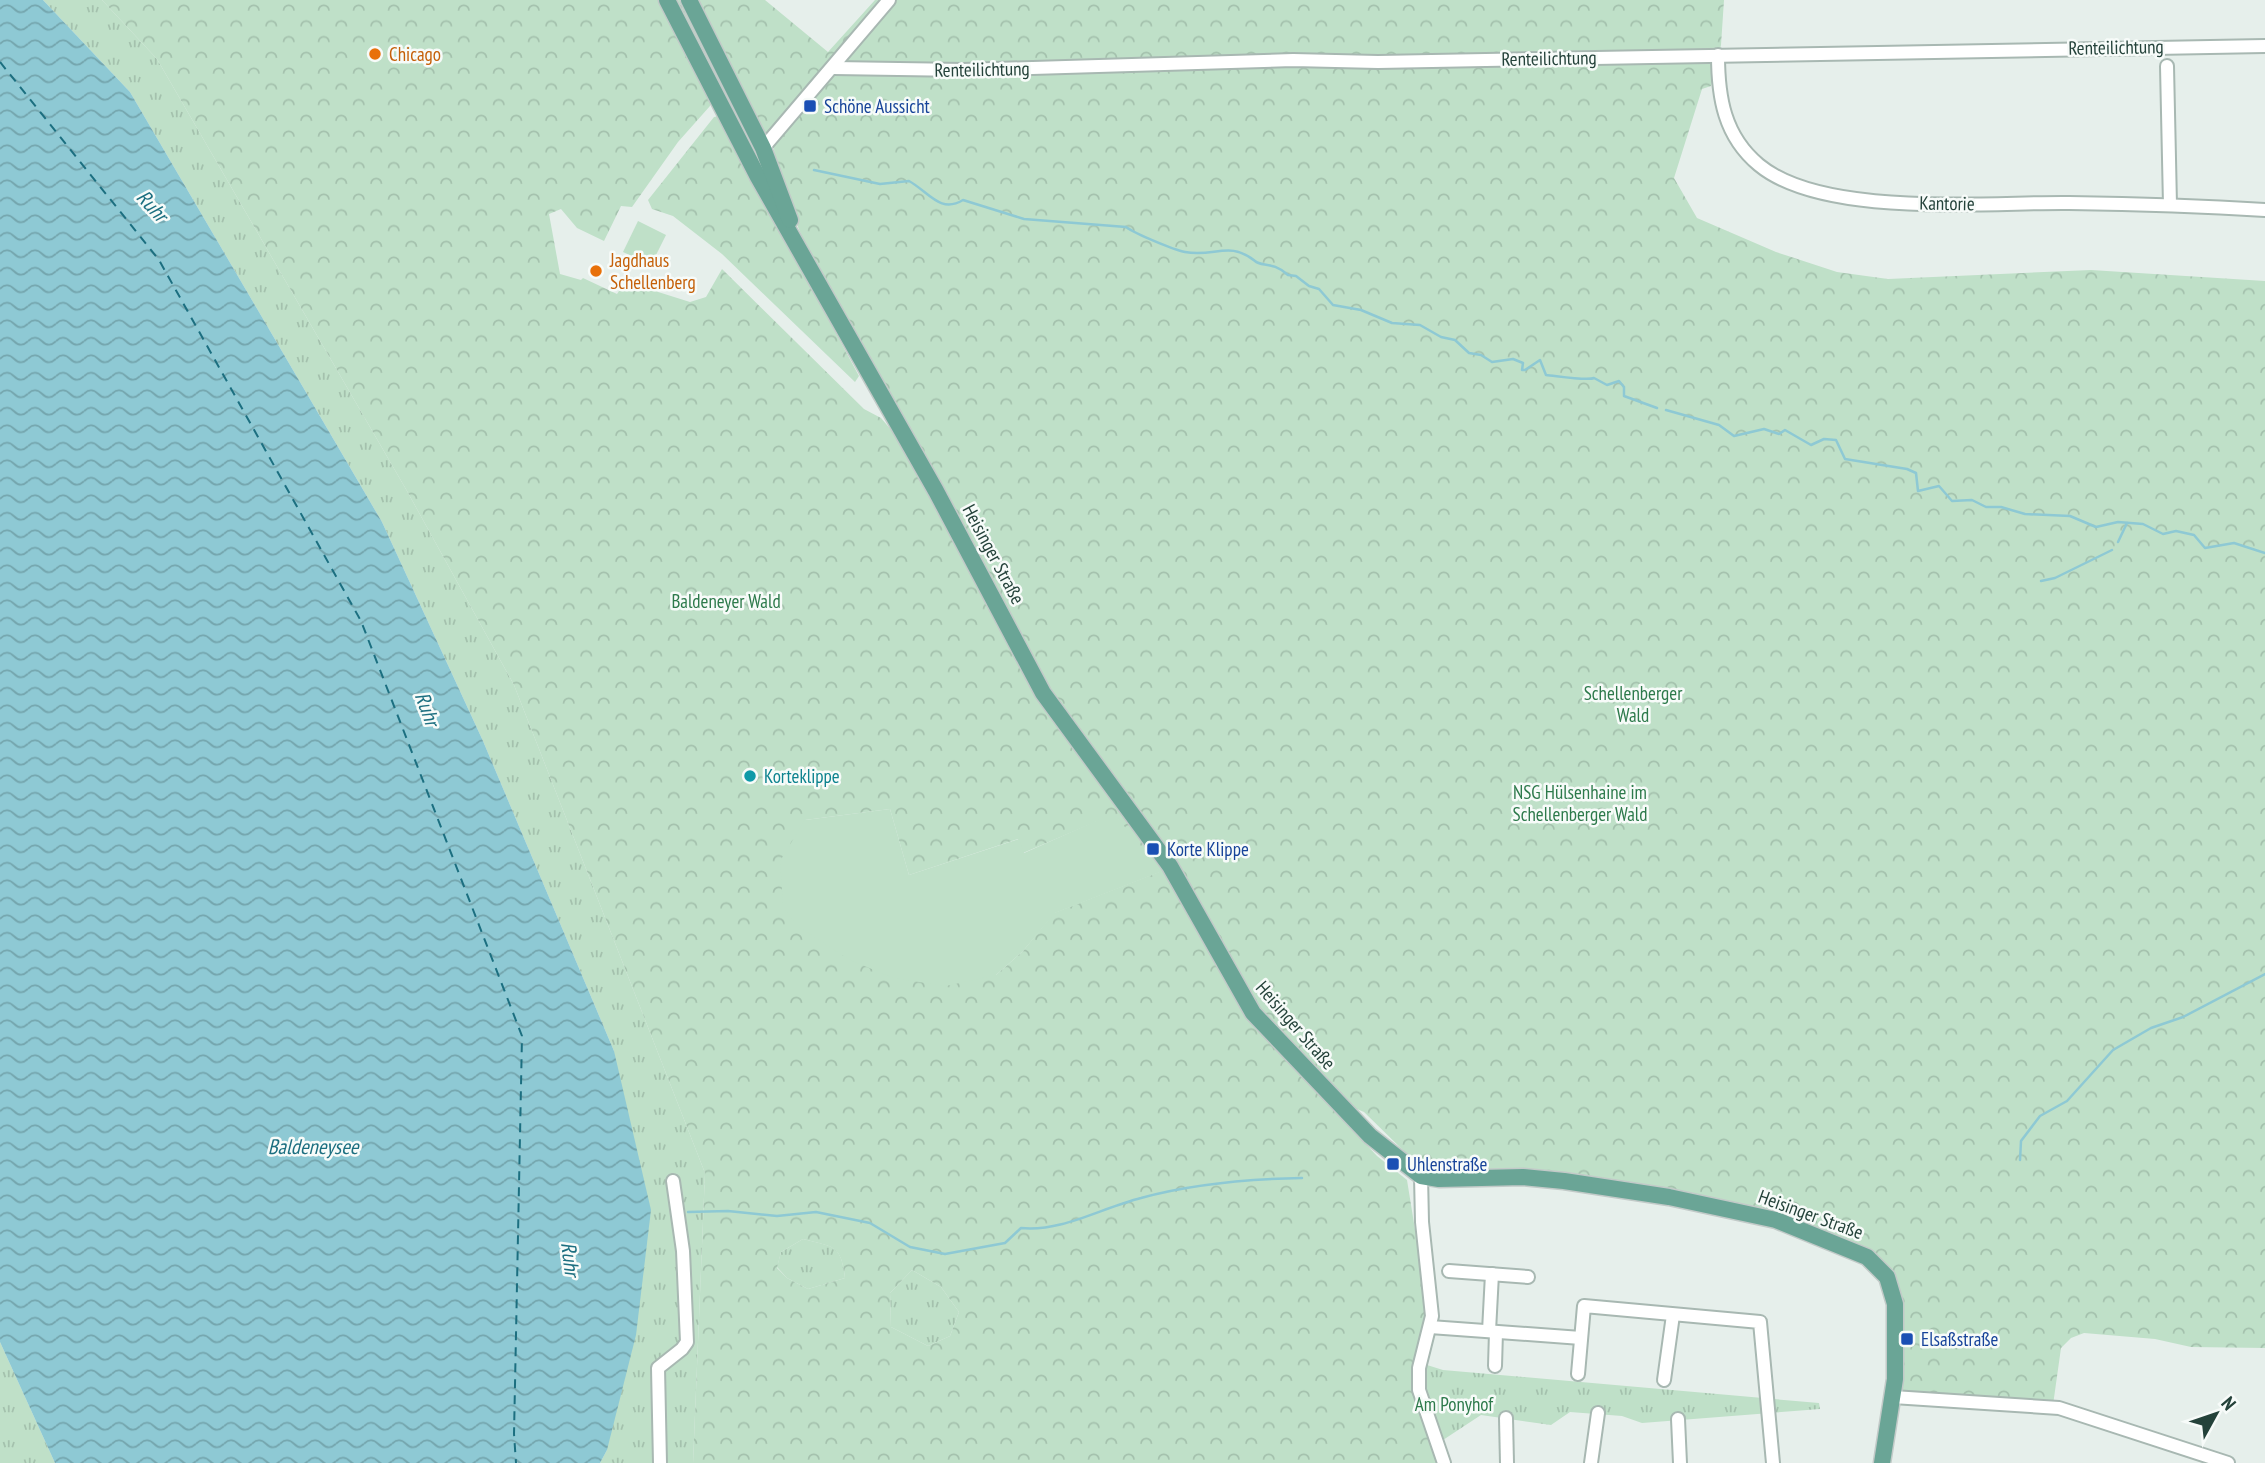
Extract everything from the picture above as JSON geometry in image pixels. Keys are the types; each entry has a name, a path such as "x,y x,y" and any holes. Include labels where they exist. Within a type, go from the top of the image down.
{"main road":[{"name":"Heisinger Straße","path":"667,0 748,159 936,491 1054,711 1170,866 1252,1013 1370,1136 1421,1176 1439,1179 1550,1180 1669,1197 1776,1220 1867,1257 1887,1277 1894,1294 1898,1339 1893,1397 1882,1463"},
{"name":"Heisinger Straße","path":"689,0 763,148 804,261"},
{"path":"748,159 763,148"}],"street":[{"path":"763,148 834,68 889,0"},
{"name":"Renteilichtung","path":"834,68 963,70 1293,60 1378,62 2265,46"},
{"name":"Kantorie","path":"1718,55 1721,103 1732,132 1758,164 1791,184 1825,194 1897,202 2170,205 2265,210"},
{"name":"Renteilichtung","path":"2167,66 2170,205"},
{"path":"1421,1176 1422,1222 1432,1302 1430,1327 1419,1368 1419,1390 1444,1463"},
{"path":"660,1463 658,1368 685,1346 687,1335 683,1251 673,1181"},
{"path":"1449,1271 1528,1277"},
{"path":"1492,1274 1495,1366"},
{"path":"1578,1374 1584,1306 1760,1322 1765,1405 1773,1463"},
{"path":"1664,1380 1673,1315"},
{"path":"1430,1327 1581,1338"},
{"path":"1893,1397 2059,1408 2228,1463"},
{"path":"1591,1463 1598,1413"},
{"path":"1506,1418 1507,1463"},
{"path":"1678,1419 1680,1463"}],"green space":[{"path":"43,0 102,0 157,59 407,491 514,685 705,1173 693,1463 600,1463 607,1450 614,1051 483,741 382,522 130,92"},
{"name":"Baldeneyer Wald","path":"102,0 663,0 712,100 710,106 678,142 632,207 621,206 604,241 577,228 561,209 549,214 560,274 581,280 583,278 617,294 619,291 655,291 690,302 706,297 722,269 864,409 881,418 893,432 1056,725 1168,872 1248,1017 1377,1156 1407,1180 1428,1310 1416,1364 1441,1463 693,1463 705,1173 514,685 407,491 157,59","holes":["890,809 909,875 1018,839 1023,853 1114,814 1159,872 1054,913 1023,951 996,975 805,820","803,1239 828,1246 838,1253 845,1278 808,1289 787,1278 777,1268 781,1252","912,1270 941,1287 959,1312 950,1336 928,1346 891,1327 890,1293"]},
{"path":"672,0 684,0 752,140 748,145"},
{"name":"Schellenberger Wald","path":"698,0 765,0 828,52 875,0 1724,0 1721,45 1711,86 1702,89 1674,178 1697,218 1776,252 1837,272 1888,279 2091,270 2265,281 2265,1348 2191,1347 2155,1339 2084,1333 2071,1338 2061,1348 2053,1405 1894,1397 1897,1374 1882,1269 1743,1208 1430,1170 1413,1160 1364,1112 1345,1104 1256,1012 1055,703 808,252 776,172 774,149 695,3"},
{"path":"719,116 859,376 855,382 722,254 673,216 652,209 648,200 714,117"},
{"path":"638,221 666,235 651,265 623,252"},
{"path":"890,809 909,875 1019,839 1024,853 1114,813 1160,872 1055,913 1023,951 996,975 946,986 893,978 848,959 796,925 783,906 780,861 805,820"},
{"path":"803,1239 834,1249 841,1259 845,1278 808,1289 787,1278 777,1267 781,1252"},
{"path":"912,1270 941,1287 959,1312 950,1336 928,1346 891,1327 890,1293"},
{"path":"0,1342 55,1463 0,1463"},
{"name":"Am Ponyhof","path":"1427,1365 1443,1370 1819,1403 1820,1409 1642,1423 1622,1416 1570,1412 1551,1425 1481,1415 1443,1440 1427,1394"}],"water":[{"name":"Baldeneysee","path":"0,0 43,0 130,92 382,522 483,741 614,1051 651,1210 636,1335 607,1450 600,1463 55,1463 0,1342"}],"waterway":[{"path":"814,170 880,184 909,181 941,203 955,204 963,200 1024,219 1126,227 1185,252 1237,252 1258,263 1296,276 1309,286 1319,289 1333,305 1361,310 1392,323 1420,325 1441,337 1455,340 1469,353 1481,355 1492,362 1513,359 1523,363 1522,370 1540,360 1546,375 1594,378 1607,385 1619,381 1624,387 1624,396 1657,408"},
{"path":"1666,410 1719,425 1734,436 1764,429 1779,434 1785,430 1811,445 1824,439 1836,440 1845,459 1907,469 1916,473 1918,491 1939,486 1952,501 1972,500 1986,507 2001,507 2025,514 2070,516 2096,527 2118,522 2143,524 2163,534 2176,531 2194,535 2205,548 2234,543 2265,553"},
{"path":"2118,542 2127,523"},
{"path":"2041,581 2055,578 2112,550"},
{"path":"2020,1160 2021,1141 2040,1116 2067,1101 2113,1050 2151,1028 2183,1017 2265,974"},
{"path":"688,1212 728,1211 777,1216 816,1212 870,1223 910,1247 945,1254 1005,1243 1021,1228 1066,1223 1160,1193 1221,1183 1302,1178"}],"ferry route":[{"path":"0,62 159,260 361,621 522,1036 514,1434 516,1463"}],"place":[{"name":"Chicago","path":"375,54"},
{"name":"Schöne Aussicht","path":"810,106"},
{"name":"Jagdhaus Schellenberg","path":"596,271"},
{"name":"Korteklippe","path":"750,776"},
{"name":"Korte Klippe","path":"1153,849"},
{"name":"Uhlenstraße","path":"1393,1164"},
{"name":"Elsaßstraße","path":"1907,1339"}],"water label":[{"name":"Ruhr","path":"152,206"},
{"name":"Ruhr","path":"427,709"},
{"name":"Ruhr","path":"570,1259"}],"park label":[{"name":"NSG Hülsenhaine im Schellenberger Wald","path":"1580,803"}]}
